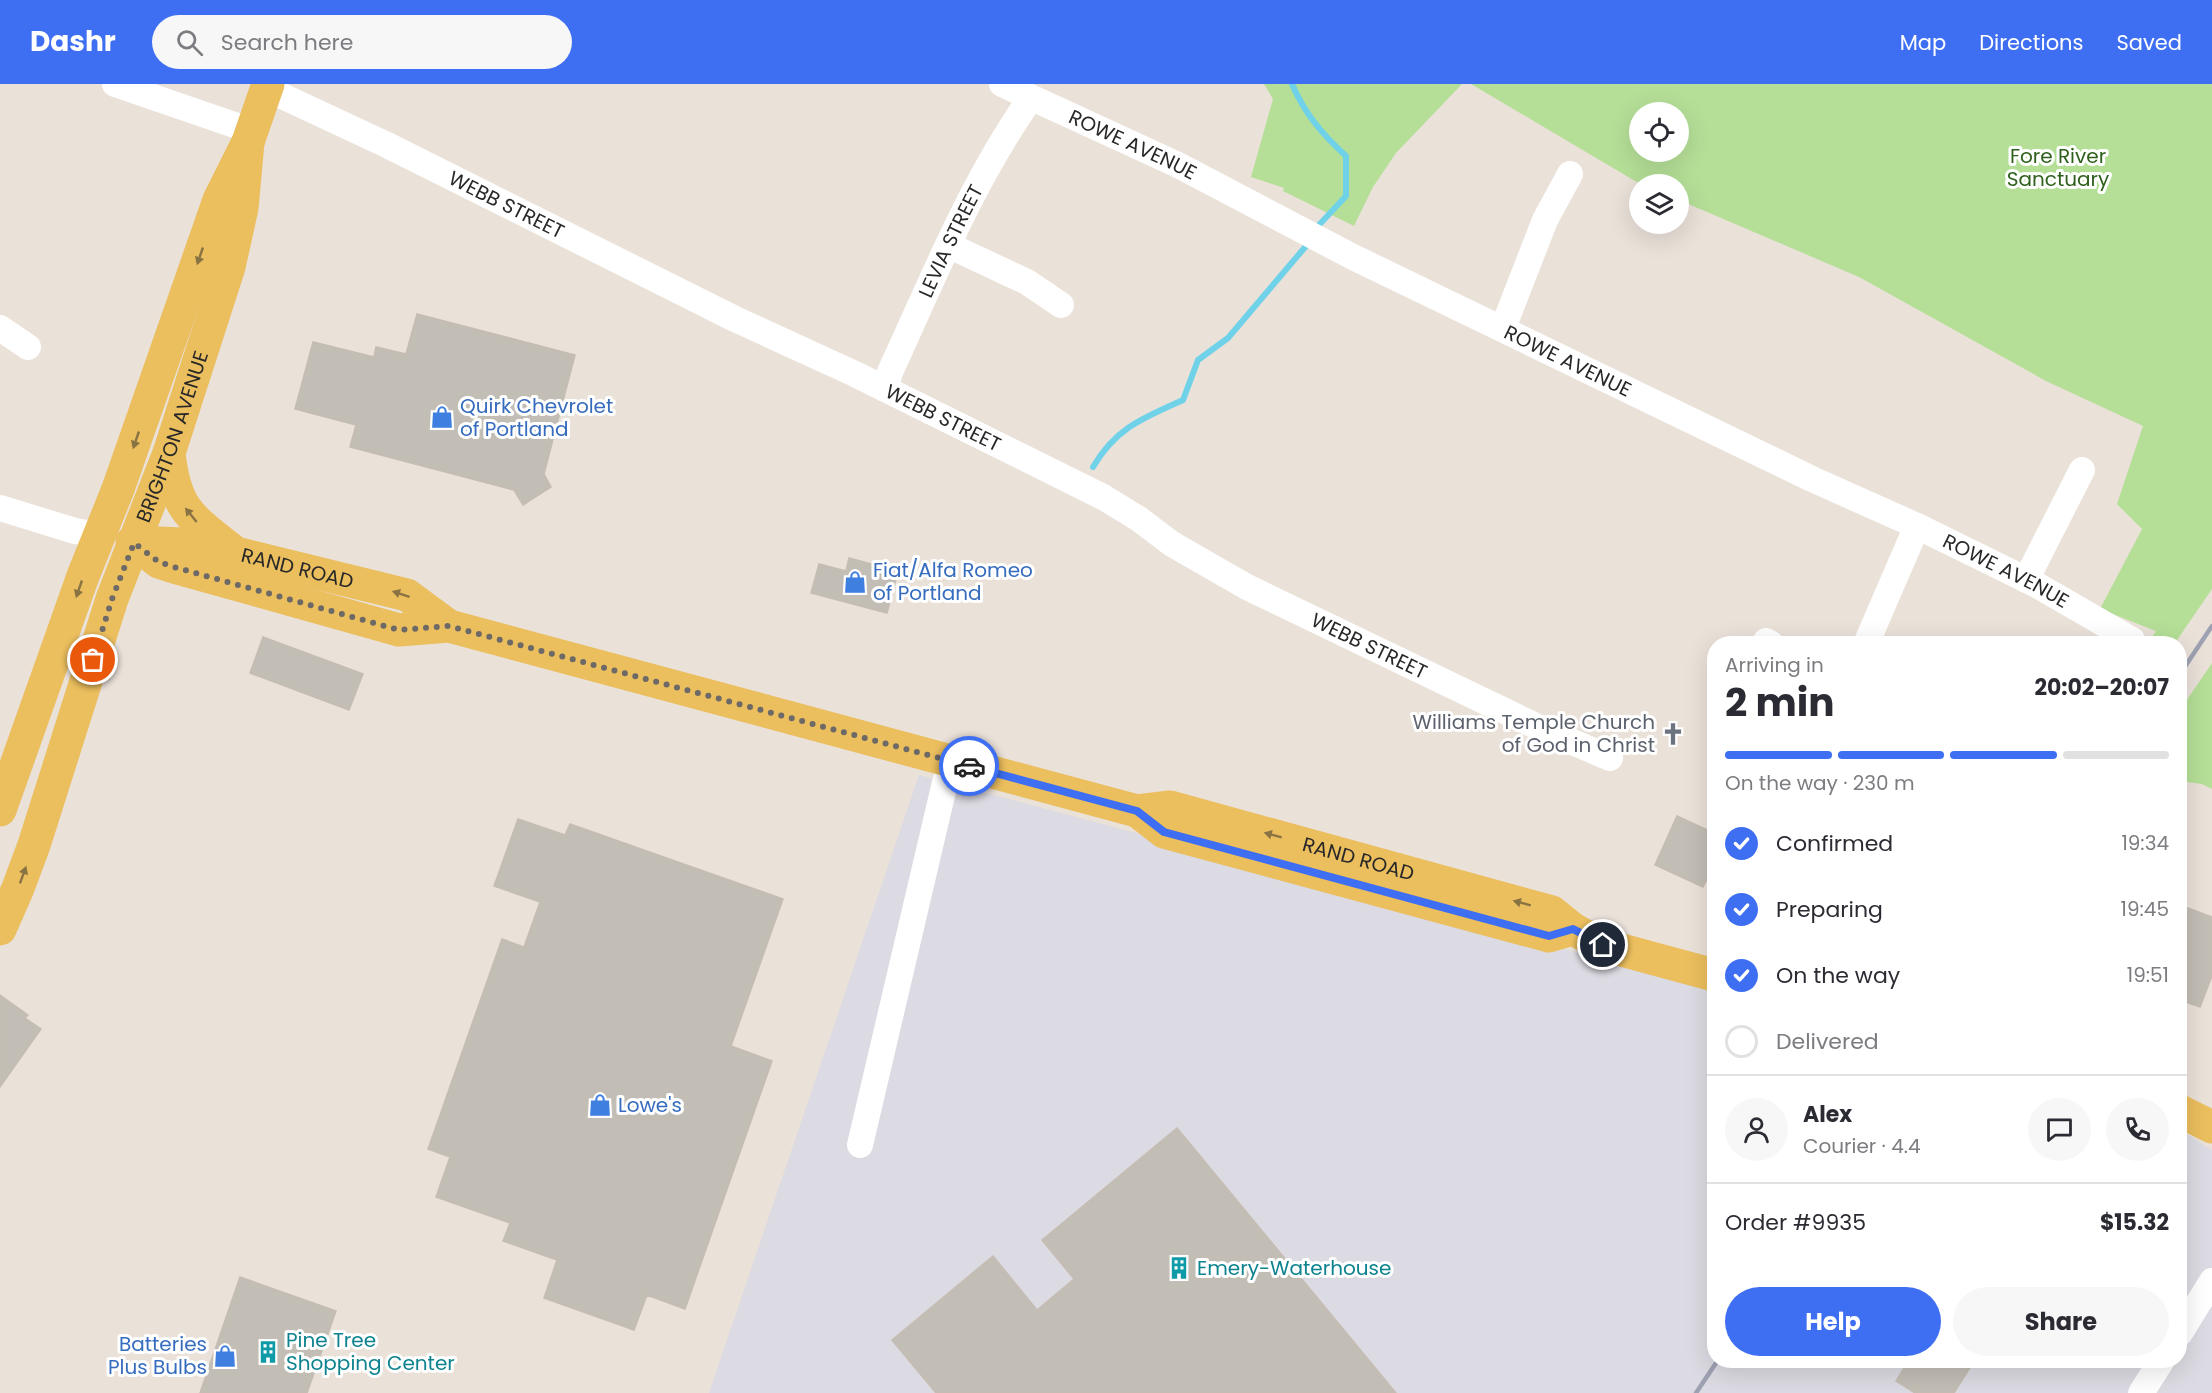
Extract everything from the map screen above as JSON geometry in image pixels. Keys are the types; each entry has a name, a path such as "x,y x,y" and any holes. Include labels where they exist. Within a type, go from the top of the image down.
{"main road":[{"name":"BRIGHTON AVENUE","path":"0,810 83,576 101,535 219,200 250,137 267,86"},
{"name":"BRIGHTON AVENUE","path":"0,929 34,845 112,599 169,453 229,267 242,208 250,137"},
{"path":"169,453 178,498 196,522 236,553"},
{"name":"RAND ROAD","path":"101,535 134,543 184,544 236,553 407,595 449,626"},
{"name":"RAND ROAD","path":"134,543 159,562 174,567 399,630 449,626 1137,811 1164,832 1549,936 1573,929 1603,945 1707,973"},
{"path":"2187,1116 2212,1128"}],"street":[{"path":"115,84 250,137"},
{"name":"ROWE AVENUE","path":"1002,84 1030,99 1178,165 1353,256 1812,479 1917,526 2026,580 2125,636"},
{"name":"WEBB STREET","path":"267,86 735,319 885,389 1103,497 1139,519 1172,544 1247,586 1531,724 1610,758"},
{"name":"LEVIA STREET","path":"885,389 890,372 966,207 1006,132 1030,99"},
{"path":"1503,328 1545,220 1570,174"},
{"path":"948,245 1027,282 1061,305"},
{"path":"0,328 28,347"},
{"path":"2026,580 2082,470"},
{"path":"0,508 75,531 101,535"},
{"path":"1869,636 1917,526"},
{"path":"860,1145 950,761"},
{"path":"2187,1322 2212,1281"},
{"path":"2141,1393 2157,1368"}],"shaded area":[{"path":"919,775 1488,927 1707,990 1707,1368 2187,1368 2187,1134 2212,1150 2212,1393 709,1393"}],"green space":[{"path":"1264,84 1462,84 1396,153 1373,187 1354,226 1283,191 1284,188 1251,177 1273,99"},
{"name":"Fore River Sanctuary","path":"1471,84 2212,84 2212,589 2180,636 2153,636 2156,631 2100,609 2142,529 2117,504 2143,426 2046,381 1859,277 1689,204 1689,174 1629,174 1629,177"},
{"path":"2212,663 2212,789 2202,784 2187,782 2187,700"}],"building":[{"name":"Quirk Chevrolet of Portland","path":"417,314 575,355 544,474 551,487 523,505 514,490 350,447 356,425 295,409 313,342 374,357 376,347 406,354"},
{"name":"Fiat/Alfa Romeo of Portland","path":"849,558 898,571 887,613 811,593 819,564 846,571"},
{"path":"263,637 363,674 349,710 250,673"},
{"path":"1677,816 1707,830 1707,881 1703,887 1655,865"},
{"name":"Lowe's","path":"518,819 565,835 570,824 783,899 731,1046 772,1061 685,1309 647,1295 634,1330 544,1298 557,1260 503,1241 510,1223 436,1197 450,1157 428,1149 502,939 524,947 540,902 494,886"},
{"path":"2187,908 2212,917 2212,976 2200,1007 2187,1002"},
{"path":"0,995 28,1015 25,1018 41,1029 0,1087"},
{"name":"Emery-Waterhouse","path":"1177,1128 1396,1393 936,1393 892,1340 993,1256 1037,1310 1074,1279 1042,1240"},
{"name":"Pine Tree Shopping Center","path":"240,1277 336,1311 307,1393 200,1393"},
{"path":"1904,1368 1970,1368 1954,1393 1915,1393 1896,1381"}],"waterway":[{"path":"1292,84 1315,123 1346,156 1346,196 1318,226"},
{"path":"1093,467 1121,433 1143,419 1183,400 1198,360 1228,338 1306,246"}],"railway":[{"path":"2187,664 2212,626"},
{"path":"1696,1393 1713,1368"}],"way so far":[{"path":"93,660 112,599 134,543 159,562 174,567 399,630 449,626 969,766"}],"place":[{"name":"Quirk Chevrolet of Portland","path":"442,417"},
{"name":"Fiat/Alfa Romeo of Portland","path":"855,582"},
{"name":"Williams Temple Church of God in Christ","path":"1673,734"},
{"name":"Lowe's","path":"600,1105"},
{"name":"Emery-Waterhouse","path":"1179,1268"},
{"name":"Pine Tree Shopping Center","path":"268,1352"},
{"name":"Batteries Plus Bulbs","path":"225,1356"}],"route":[{"path":"969,766 1137,811 1164,832 1549,936 1573,929 1603,945"}]}
